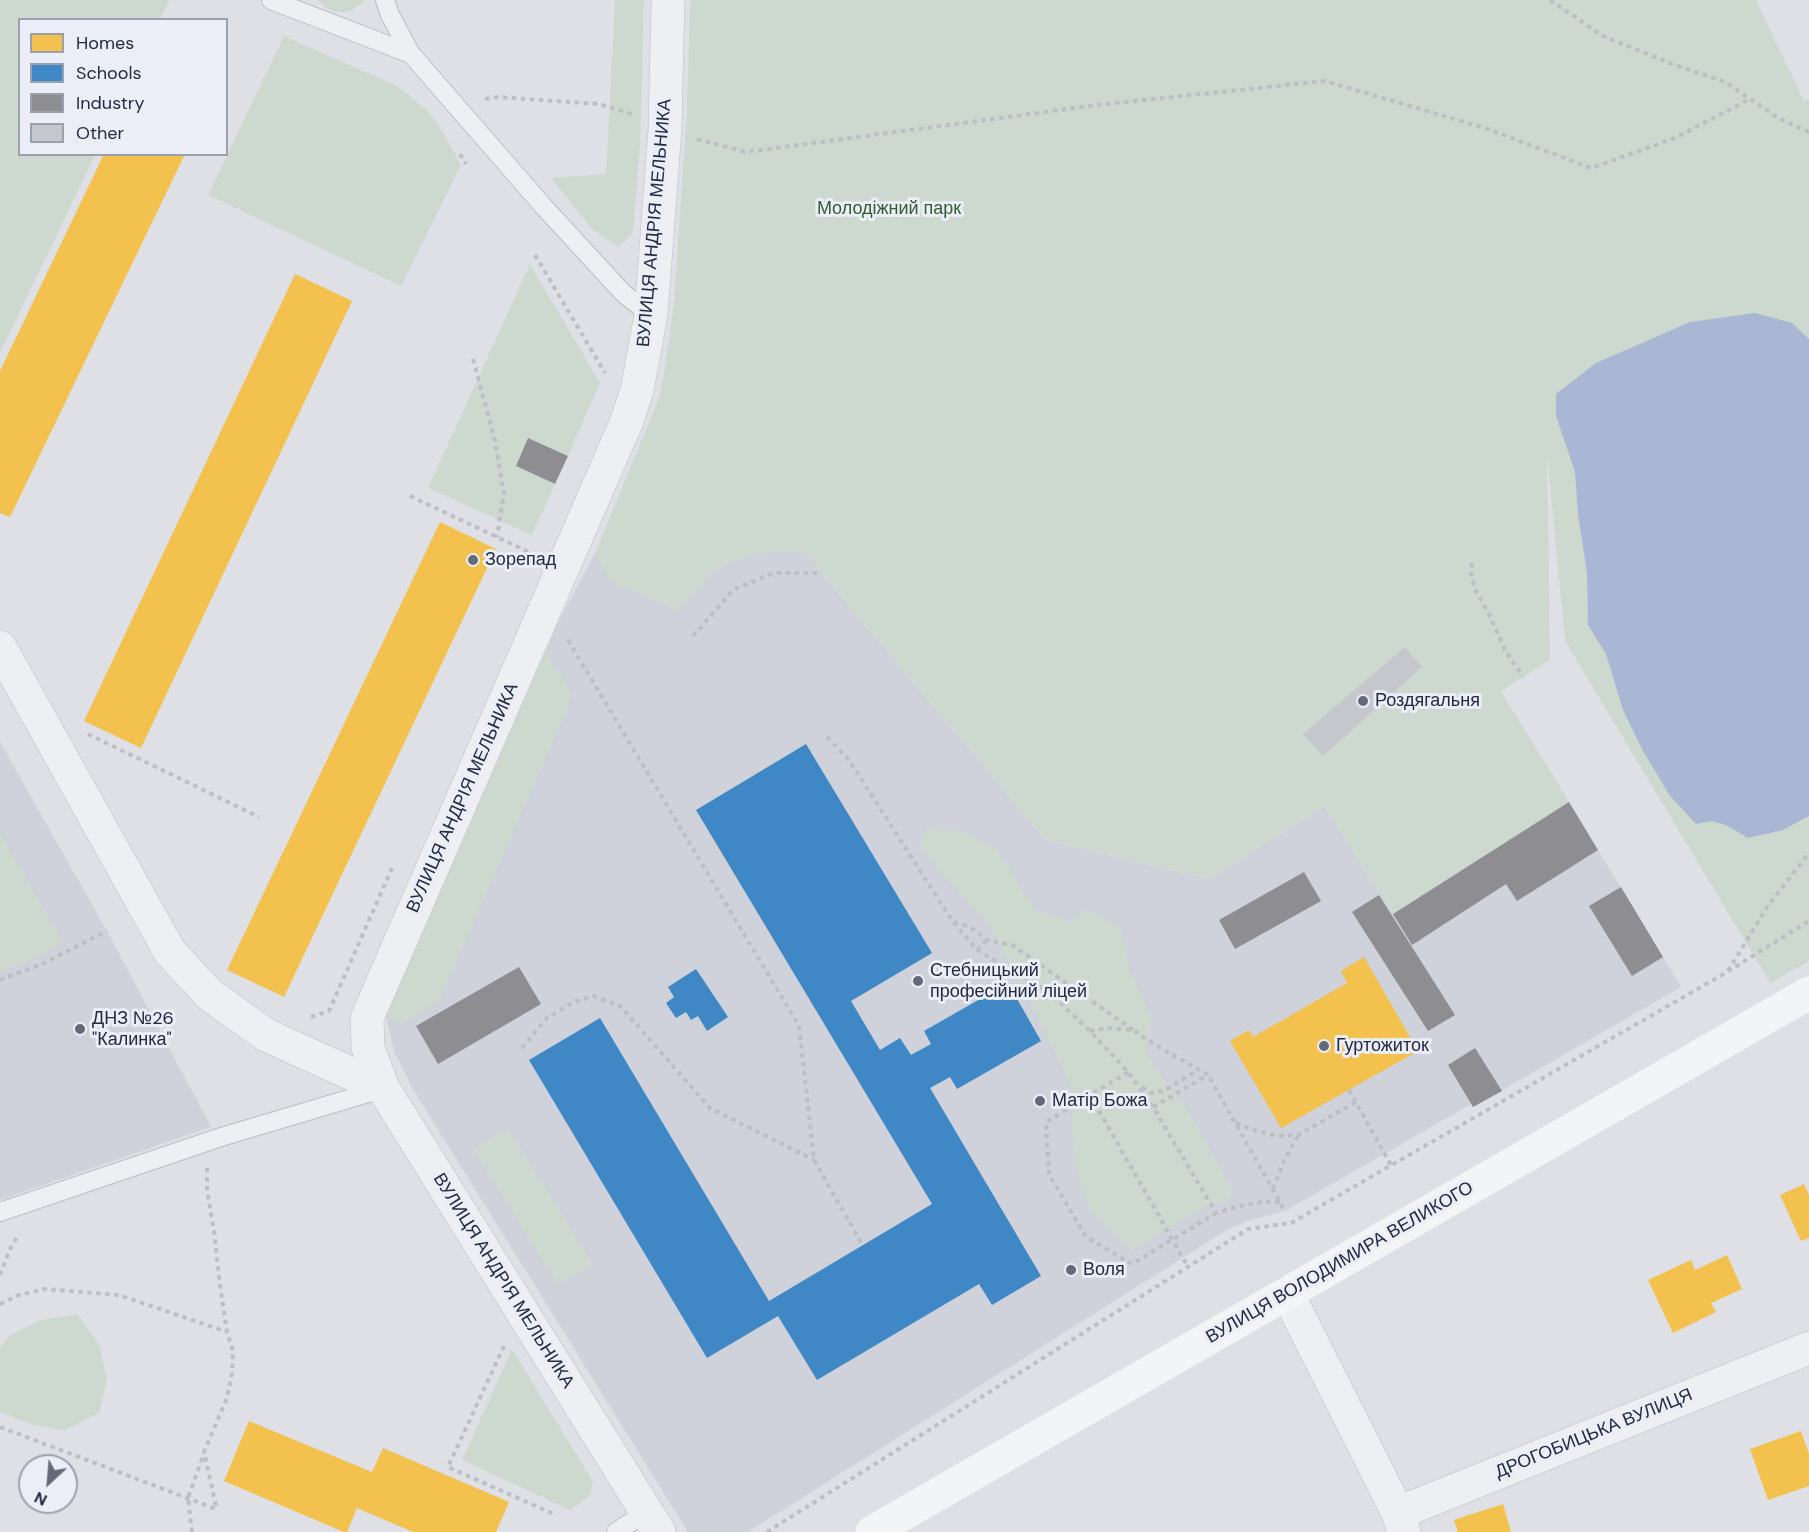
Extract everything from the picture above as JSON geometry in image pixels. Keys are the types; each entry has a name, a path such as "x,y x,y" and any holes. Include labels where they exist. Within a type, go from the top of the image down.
{"street":[{"name":"ВУЛИЦЯ АНДРІЯ МЕЛЬНИКА","path":"652,1522 383,1088 368,1048 367,1018 626,423 637,390 651,315 665,129 668,0"},
{"path":"0,647 170,952 210,995 266,1035 383,1088"},
{"name":"ВУЛИЦЯ ВОЛОДИМИРА ВЕЛИКОГО","path":"872,1532 1809,993"},
{"path":"1287,1293 1401,1522"},
{"name":"ДРОГОБИЦЬКА ВУЛИЦЯ","path":"1401,1522 1809,1348"}],"lane":[{"path":"385,0 390,15 411,54 544,207 624,294 651,315"},
{"path":"279,1 411,54"},
{"path":"0,1212 222,1137 383,1088"},
{"path":"616,1532 652,1522"}],"path":[{"path":"1550,0 1603,36 1672,64 1725,82 1780,118 1809,132"},
{"path":"455,103 498,98 599,104 634,115 678,134 746,152 1097,105 1325,81 1485,128 1591,168 1675,138 1750,99"},
{"path":"456,146 466,164"},
{"path":"535,255 608,378"},
{"path":"473,359 494,437 504,493 497,537"},
{"path":"410,496 531,553"},
{"path":"1472,563 1471,574 1475,589 1505,650 1523,677"},
{"path":"693,636 733,590 774,573 822,573"},
{"path":"564,633 798,1026 814,1160 863,1246"},
{"path":"85,733 260,817"},
{"path":"827,736 849,760 954,922 977,950 1048,991 1090,1031 1140,1086 1216,1213"},
{"path":"1727,972 1767,907 1809,853"},
{"path":"767,1532 1248,1229 1292,1222 1727,972 1809,921"},
{"path":"954,922 970,927 987,940 1012,945 1157,1046 1208,1075 1285,1211"},
{"path":"0,981 42,964 107,931"},
{"path":"977,950 987,940"},
{"path":"522,1048 547,1018 574,1002 593,996 620,1006 710,1108 814,1160"},
{"path":"1090,1031 1107,1028 1133,1030"},
{"path":"1140,1086 1152,1093 1164,1091 1199,1069"},
{"path":"1128,1072 1046,1122 1049,1174 1086,1237 1132,1264 1216,1213 1262,1202 1280,1202"},
{"path":"1153,1107 1208,1075"},
{"path":"1349,1090 1392,1165"},
{"path":"1090,1095 1188,1267"},
{"path":"1235,1123 1278,1136 1298,1135 1356,1102"},
{"path":"1273,1189 1298,1135"},
{"path":"192,1532 188,1498 204,1452 227,1398 232,1372 233,1352 227,1332 207,1190 207,1162 222,1137"},
{"path":"0,1304 19,1295 45,1289 119,1294 227,1332"},
{"path":"504,1346 448,1467 556,1515"},
{"path":"0,1427 217,1510 204,1452"}],"shaded area":[{"name":"Стебницький професійний ліцей","path":"646,431 804,552 1046,840 1209,879 1324,806 1393,914 1569,802 1681,987 1473,1107 1471,1104 1285,1211 1250,1220 1227,1230 748,1532 688,1532 411,1086 394,1051 386,1017 558,623 596,551"},
{"name":"ДНЗ №26 \"Калинка\"","path":"0,742 107,931 211,1127 0,1200"}],"green space":[{"path":"0,0 170,0 161,18 18,18 18,156 95,156 0,353"},
{"path":"318,0 365,0 353,10 335,12 326,8"},
{"path":"615,0 644,0 640,146 633,232 619,247 593,230 551,178 606,174"},
{"name":"Молодіжний парк","path":"690,0 1756,0 1804,101 1809,99 1809,961 1770,983 1565,641 1547,455 1550,660 1501,691 1569,802 1393,914 1324,806 1209,879 1046,840 804,552 757,553 715,570 679,612 608,580 596,551 659,398 665,368 674,302 687,109"},
{"path":"284,36 397,86 428,111 443,132 461,165 401,286 208,195"},
{"path":"530,264 600,383 568,456 528,438 516,466 555,484 532,535 428,488"},
{"path":"546,652 573,696 440,999 402,1024 386,1017"},
{"path":"926,829 960,830 997,849 1035,910 1071,922 1084,910 1098,914 1120,928 1129,968 1152,1018 1146,1054 1189,1113 1234,1191 1225,1204 1213,1202 1132,1251 1091,1213 1075,1167 1072,1087 987,922 919,848"},
{"path":"0,833 63,942 34,959 0,970"},
{"path":"508,1128 593,1264 558,1285 473,1149"},
{"path":"77,1314 99,1344 107,1379 99,1413 64,1431 30,1424 0,1412 0,1348 9,1336 41,1320"},
{"path":"512,1349 593,1482 590,1496 570,1510 462,1460"}],"water":[{"path":"1755,313 1792,323 1809,339 1809,816 1783,830 1748,838 1726,825 1712,821 1696,824 1670,796 1643,751 1623,710 1606,654 1588,625 1587,573 1578,514 1575,472 1556,416 1556,394 1596,363 1690,322"}],"building: Homes":[{"path":"103,156 184,156 10,517 0,513 0,371"},
{"path":"295,274 352,301 141,748 84,721"},
{"path":"440,522 496,549 284,997 227,970"},
{"name":"Гуртожиток","path":"1364,957 1418,1051 1281,1128 1230,1041 1249,1030 1253,1037 1347,983 1341,971"},
{"path":"1804,1184 1809,1195 1809,1238 1801,1241 1780,1195"},
{"path":"1727,1255 1742,1289 1711,1303 1716,1312 1673,1333 1648,1280 1691,1260 1695,1270"},
{"path":"249,1421 372,1472 383,1448 509,1502 496,1532 413,1532 357,1508 347,1532 344,1532 224,1481"},
{"path":"1801,1431 1809,1454 1809,1486 1768,1500 1750,1449"},
{"path":"1503,1504 1511,1532 1458,1532 1454,1520"}],"building: Schools":[{"path":"806,744 932,953 851,1001 880,1050 900,1038 911,1055 931,1044 924,1031 1008,983 1041,1041 957,1089 950,1077 930,1088 1041,1276 992,1305 979,1284 817,1380 778,1316 707,1358 529,1060 600,1018 769,1301 932,1204 696,810"},
{"path":"696,969 728,1017 707,1031 698,1016 691,1020 686,1012 676,1018 666,1003 674,997 668,987"}],"building: Industry":[{"path":"528,438 568,456 555,484 516,466"},
{"path":"1569,802 1598,850 1517,901 1506,884 1412,945 1393,914"},
{"path":"1304,872 1321,901 1235,949 1219,920"},
{"path":"1621,887 1663,957 1632,976 1589,906"},
{"path":"1379,895 1455,1015 1428,1031 1352,912"},
{"path":"519,967 541,1004 438,1064 416,1026"},
{"path":"1475,1048 1502,1091 1473,1107 1448,1065"}],"building: Other":[{"name":"Роздягальня","path":"1405,647 1422,667 1323,756 1303,734"}],"place":[{"name":"Зорепад","path":"473,560"},
{"name":"Роздягальня","path":"1363,701"},
{"name":"Стебницький професійний ліцей","path":"918,981"},
{"name":"ДНЗ №26 \"Калинка\"","path":"80,1029"},
{"name":"Гуртожиток","path":"1324,1046"},
{"name":"Матір Божа","path":"1040,1101"},
{"name":"Воля","path":"1071,1270"}]}
